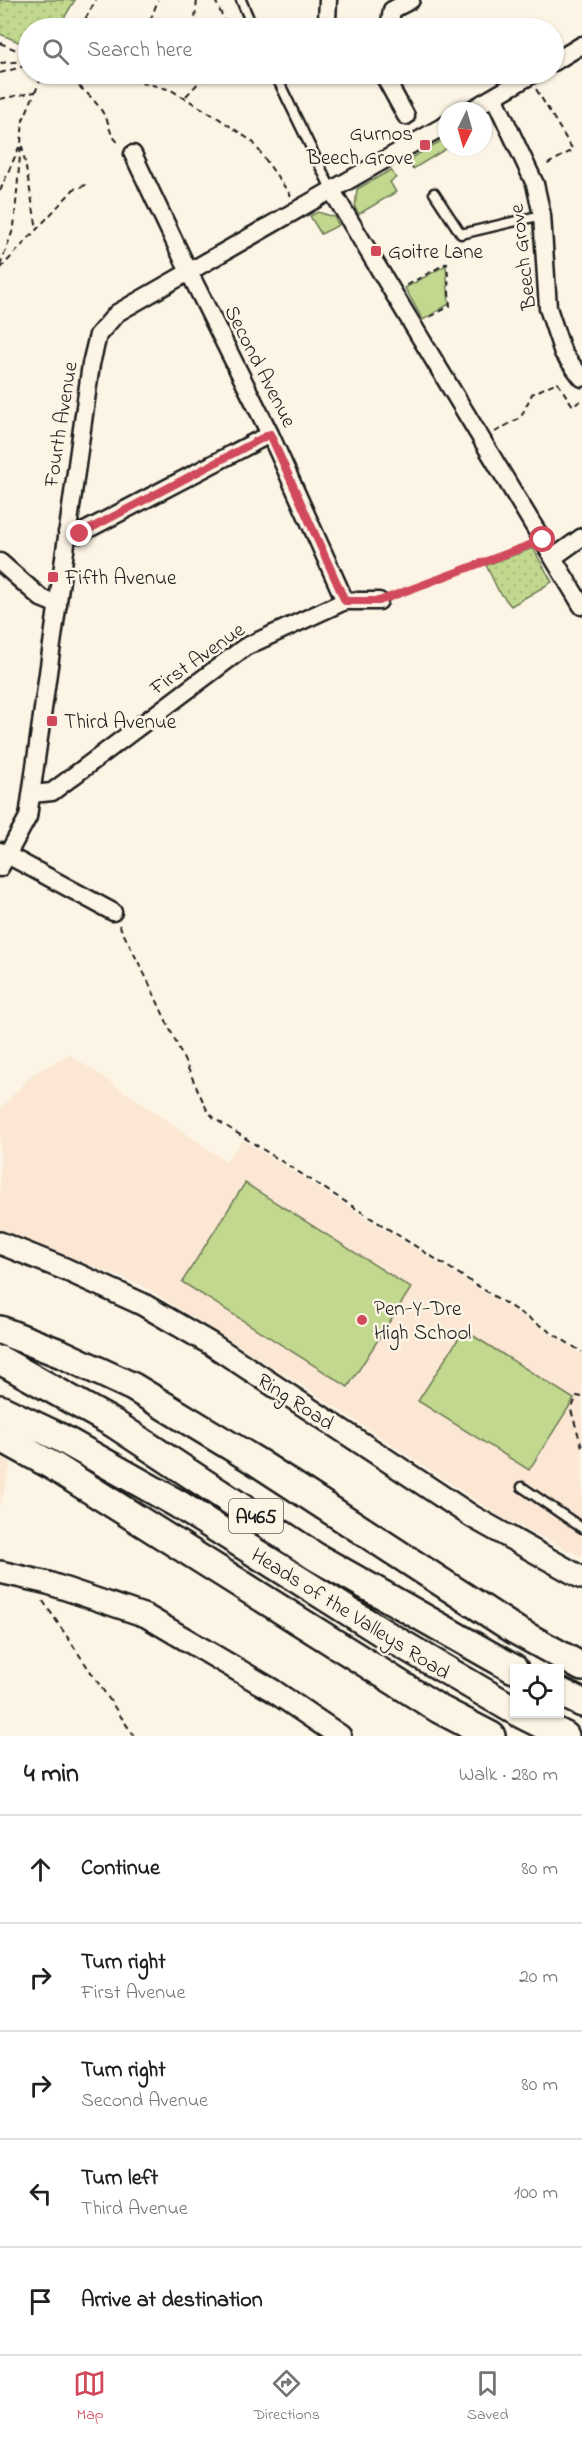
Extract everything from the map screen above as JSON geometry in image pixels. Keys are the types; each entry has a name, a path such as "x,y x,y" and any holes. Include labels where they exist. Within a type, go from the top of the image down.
{"highway":[{"path":"0,1330 62,1354 133,1387 257,1462 515,1630 582,1667"},
{"name":"Heads of the Valleys Road","path":"0,1360 113,1423 316,1557 510,1667"},
{"name":"Heads of the Valleys Road","path":"0,1410 59,1437 178,1504 383,1633 510,1708"},
{"path":"0,1437 53,1466 439,1709 490,1736"},
{"path":"564,1694 582,1703"},
{"path":"531,1718 565,1736"}],"street":[{"path":"327,18 328,0"},
{"path":"390,5 411,0"},
{"path":"564,56 582,45"},
{"path":"388,84 405,116"},
{"path":"485,102 515,84"},
{"name":"Beech Grove","path":"494,97 535,184 542,215 548,308 563,353 582,378"},
{"name":"Fourth Avenue","path":"32,794 91,364 98,335 117,313 438,129"},
{"name":"Second Avenue","path":"133,154 270,434 345,601"},
{"path":"332,191 582,606"},
{"path":"67,532 80,534 270,434"},
{"path":"554,557 582,537"},
{"path":"0,562 41,597 58,604"},
{"name":"First Avenue","path":"32,794 52,792 246,647 345,601 379,601"},
{"path":"32,794 28,817 3,858 113,912"},
{"name":"Ring Road","path":"0,1243 142,1304 211,1344 473,1517 582,1578"},
{"path":"0,1572 27,1576 102,1599 146,1616 272,1690 340,1736"}],"lane":[{"path":"241,0 249,18"},
{"path":"279,84 332,191"},
{"path":"434,193 461,234 542,215"},
{"path":"522,1486 582,1528"}],"path":[{"path":"86,18 96,0"},
{"path":"150,18 158,0"},
{"path":"195,18 197,0"},
{"path":"215,0 223,18"},
{"path":"0,43 18,51"},
{"path":"0,63 18,64"},
{"path":"0,73 18,67"},
{"path":"0,267 14,227 23,120 39,84"},
{"path":"76,84 85,91 105,114 111,136 133,154"},
{"path":"148,84 186,97 253,142 300,208"},
{"path":"186,97 198,84"},
{"path":"530,174 573,150 535,84"},
{"path":"0,99 35,92"},
{"path":"0,190 21,143"},
{"path":"21,143 37,229"},
{"path":"0,267 74,189 86,185"},
{"path":"395,293 447,263 450,306 415,326"},
{"path":"483,439 521,417 532,394 557,382 573,406 582,400"},
{"path":"379,601 543,540"},
{"path":"113,912 207,1110 215,1119 582,1352"},
{"path":"582,1397 577,1396 571,1410 582,1447"},
{"path":"27,1576 134,1736"}],"shaded area":[{"name":"Pen-Y-Dre High School","path":"69,1054 226,1161 243,1140 582,1354 582,1557 501,1517 305,1387 141,1285 0,1230 0,1109 32,1075"},
{"path":"0,1456 11,1463 0,1506"}],"green space":[{"path":"0,0 75,0 64,18 18,18 18,42 0,34"},
{"path":"438,143 438,154 413,169 408,160"},
{"path":"391,170 396,178 390,182 396,192 359,214 355,208 357,189"},
{"path":"318,212 334,217 339,225 321,234 310,216"},
{"path":"446,265 449,304 423,320 405,288"},
{"path":"533,548 552,582 511,606 498,590 486,565"},
{"path":"245,1183 411,1288 348,1387 182,1282"},
{"path":"464,1330 574,1399 529,1470 418,1401"}],"place":[{"name":"Gurnos Beech Grove","path":"425,145"},
{"name":"Goitre Lane","path":"376,251"},
{"name":"Fifth Avenue","path":"53,577"},
{"name":"Third Avenue","path":"52,721"},
{"name":"Pen-Y-Dre High School","path":"362,1320"}],"route":[{"path":"80,534 270,434 345,601 379,601 543,540"}]}
